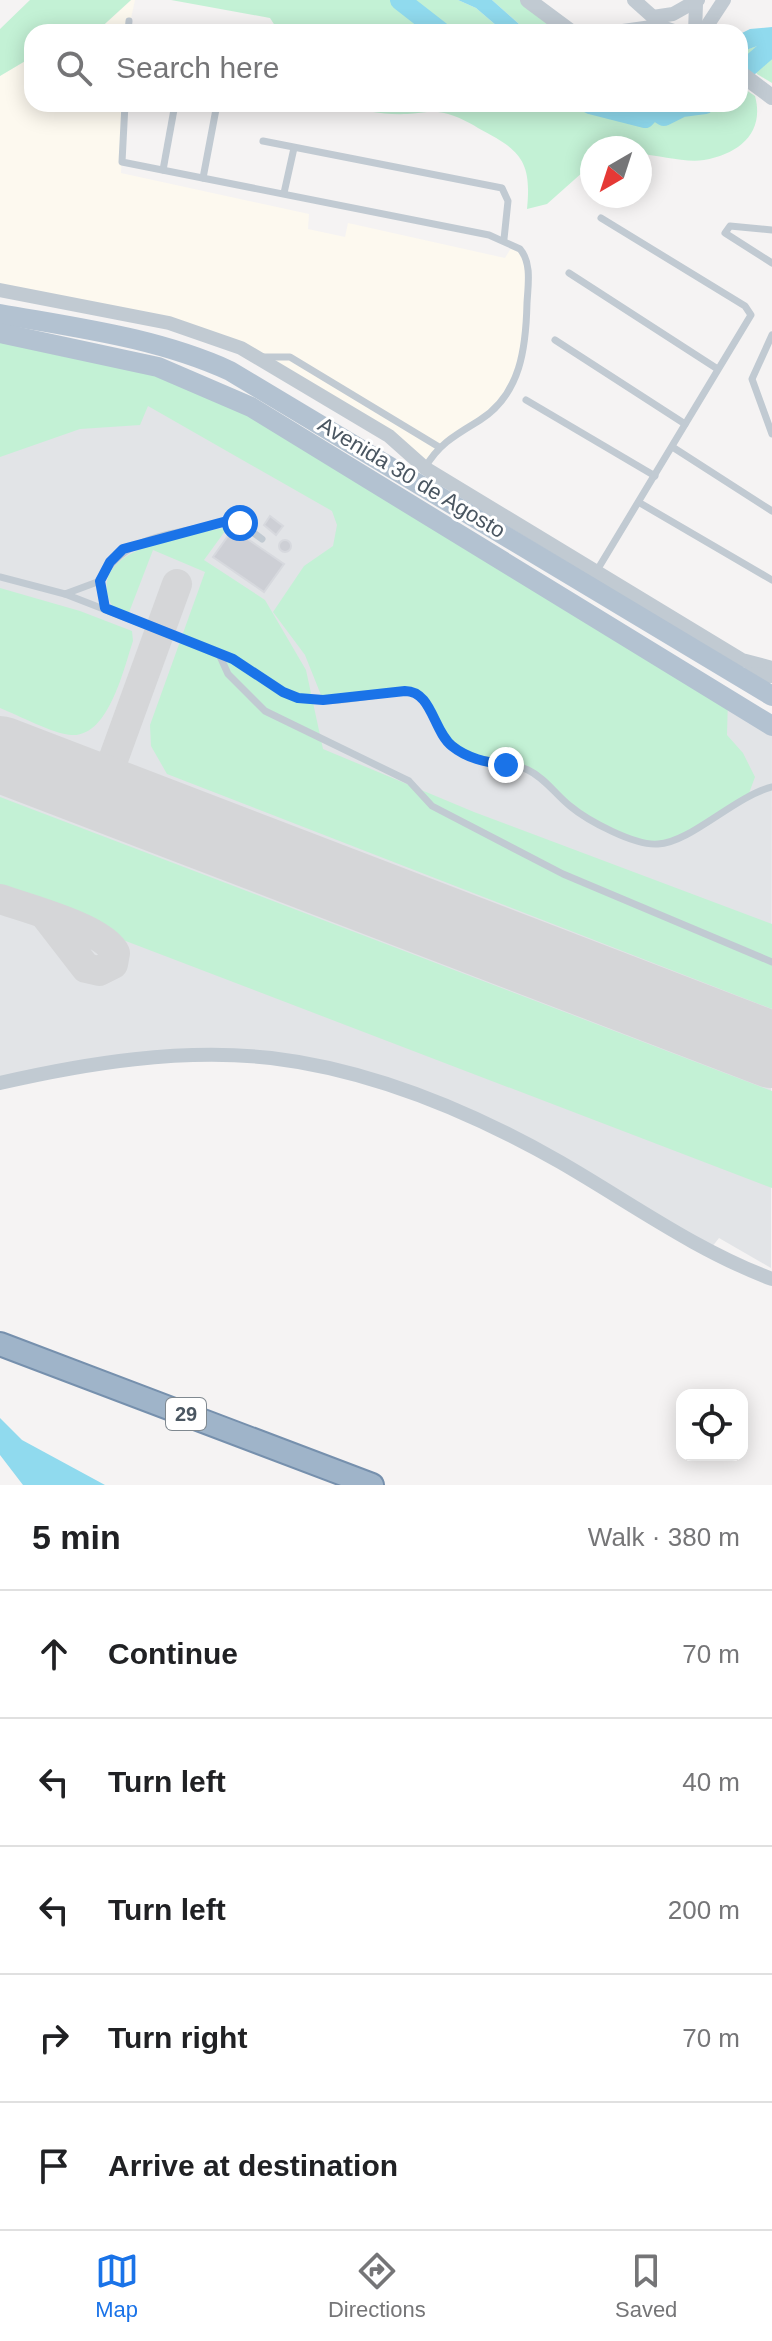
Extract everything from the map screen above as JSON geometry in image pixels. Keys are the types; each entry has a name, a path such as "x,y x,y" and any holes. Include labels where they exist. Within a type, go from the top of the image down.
{"highway":[{"name":"29","path":"0,1344 372,1485"}],"main road":[{"name":"Avenida 30 de Agosto","path":"0,314 131,338 200,357 230,371 422,475 772,696"},
{"name":"Avenida 30 de Agosto","path":"0,333 158,367 251,407 772,726"}],"street":[{"path":"528,0 559,24"},
{"path":"634,0 650,23"},
{"path":"708,24 724,0"},
{"path":"647,24 697,2"},
{"path":"696,24 697,2"},
{"path":"748,79 772,97"},
{"path":"0,290 169,323 256,356 389,436 422,475 596,572 742,660 772,668"},
{"path":"230,371 256,356"},
{"path":"739,676 772,675"},
{"path":"0,1083 86,1065 189,1057 270,1058 330,1069 426,1098 502,1131 708,1252 772,1279"}],"lane":[{"path":"125,112 122,162 504,239 520,249 527,263 526,338 522,359 510,388 494,410 439,447 422,475"},
{"path":"163,170 174,112"},
{"path":"203,178 215,112"},
{"path":"263,141 502,188 508,196 504,239"},
{"path":"284,193 294,148"},
{"path":"596,572 674,448 716,368 750,317 748,308 601,218"},
{"path":"772,230 730,226 725,233 772,263"},
{"path":"569,273 716,368"},
{"path":"772,335 752,379 772,434"},
{"path":"555,340 685,424"},
{"path":"256,356 290,357 439,447"},
{"path":"526,400 655,476"},
{"path":"674,448 772,511"},
{"path":"640,503 772,580"},
{"path":"65,594 100,581 116,555 131,545 227,521 240,523 262,539"},
{"path":"0,577 105,608 219,654 243,664 283,692 298,698 323,700 405,691 417,693 426,702 439,734 464,754 528,770 583,816 647,844 673,841 748,796 772,787"},
{"path":"100,581 105,608"},
{"path":"219,654 228,674 265,711 409,781 432,806 563,874 772,962"}],"shaded area":[{"path":"131,0 135,0 130,24 105,24"},
{"path":"24,62 24,112 125,112 121,173 309,214 308,229 345,237 348,223 505,258 514,243 527,263 522,359 502,401 450,437 425,468 259,358 169,323 0,290 0,76"},
{"path":"0,333 128,359 772,726 771,1268 719,1238 708,1252 502,1131 330,1069 189,1057 0,1083"}],"green space":[{"path":"30,0 131,0 105,24 24,24 24,62 0,76 0,29"},
{"path":"171,0 458,0 476,8 495,24 274,24 270,18"},
{"path":"492,0 528,0 556,24 519,24"},
{"path":"772,41 772,83 757,74 748,60 748,49"},
{"path":"748,91 755,96 757,109 756,121 746,140 728,153 704,160 652,155 652,136 580,136 580,175 547,204 527,209 525,168 513,150 464,120 434,112 614,112 664,116 671,112 748,112"},
{"path":"373,112 434,112 390,114"},
{"path":"0,333 189,378 728,698 727,735 743,753 755,777 748,796 673,841 655,845 598,824 528,770 485,762 452,746 417,693 323,700 305,655 273,612 304,566 333,546 337,525 332,511 148,406 140,425 80,429 0,457"},
{"path":"228,527 204,560 265,600 306,670 323,749 474,812 772,924 772,1009 167,774 151,746 150,725 205,572 153,550 128,615 112,606 107,586 112,569 126,557 146,547"},
{"path":"0,588 80,611 132,631 133,641 113,699 95,725 84,733 71,735 55,731 0,708"},
{"path":"0,797 772,1091 772,1188 0,893"}],"water":[{"path":"458,0 492,0 519,24 495,24 476,8"},
{"path":"772,27 772,41 748,49 750,29"},
{"path":"617,112 668,112 653,116"},
{"path":"0,1418 22,1440 105,1485 23,1485 0,1455"}],"building":[{"path":"270,516 283,526 276,535 264,525"},
{"path":"233,529 284,564 264,592 213,557"},
{"path":"285,540 291,546 285,552 279,546"}],"waterway":[{"path":"400,0 431,24"},
{"path":"748,67 772,46"},
{"path":"621,112 645,118 650,112"},
{"path":"658,112 664,116 672,112"}],"taxiway":[{"path":"101,793 177,584"},
{"path":"0,899 64,920 96,936 115,953 113,964 99,971 86,968 45,915"}],"runway":[{"path":"0,754 772,1050"}],"route":[{"path":"240,523 227,521 123,549 110,562 100,581 105,608 233,659 283,692 298,698 323,700 405,691 417,693 426,702 439,734 452,746 475,759 506,765"}]}
